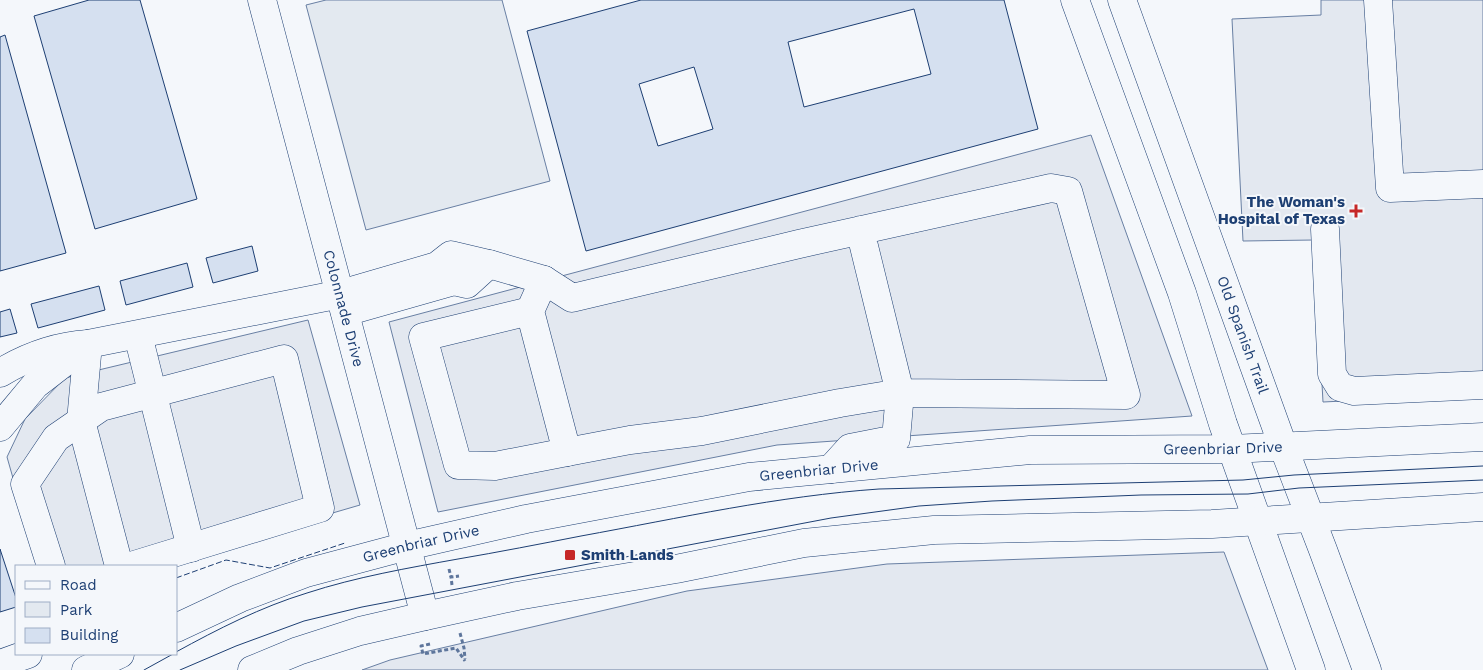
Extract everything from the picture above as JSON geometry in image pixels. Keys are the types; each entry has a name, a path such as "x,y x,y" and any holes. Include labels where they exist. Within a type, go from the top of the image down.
{"main road":[{"name":"Colonnade Drive","path":"262,0 425,616"},
{"path":"1075,0 1168,253 1232,449 1311,670"},
{"name":"Old Spanish Trail","path":"1122,0 1283,446 1312,519 1367,670"},
{"path":"1378,0 1390,188 1483,184"},
{"path":"371,295 437,266 451,255 544,280 572,298 860,230 1051,188 1068,192 1126,395 900,393 702,431 630,440 496,466 458,465 423,337 530,311"},
{"path":"1325,229 1332,374 1340,387 1354,391 1483,385"},
{"path":"831,469 850,448 896,439 900,393 860,230"},
{"path":"1168,253 1208,236"},
{"path":"0,373 37,354 68,345 88,344 343,303 371,295 454,281 467,284 489,264"},
{"path":"544,280 530,311 567,452"},
{"path":"138,335 191,548"},
{"path":"88,344 81,421 119,565"},
{"path":"0,427 35,385 88,344"},
{"path":"51,565 25,484 56,438 102,407 284,360 320,508 134,565"},
{"name":"Greenbriar Drive","path":"178,627 240,598 306,572 407,546 526,519 749,477 1030,450 1232,449 1483,437"},
{"path":"252,670 298,651 360,631 425,616 517,596 804,543 934,530 1203,525 1483,507"},
{"path":"0,664 25,655"},
{"path":"86,670 118,655"}],"path":[{"path":"449,568 452,585"},
{"path":"451,577 459,576"},
{"path":"437,642 421,646 423,654 456,648 465,661 461,637 453,638"}],"green space":[{"path":"326,0 502,0 550,181 366,230 306,5"}],"shaded area":[{"name":"The Woman's Hospital of Texas","path":"1321,0 1483,0 1483,394 1323,402 1314,240 1243,241 1232,19 1321,15"},
{"path":"1091,135 1192,416 777,445 438,512 389,322"},
{"path":"308,320 360,505 154,565 38,565 7,457 25,419 65,378"},
{"path":"1224,552 1268,670 362,670 390,660 687,591 887,564"}],"building":[{"path":"89,0 140,0 197,199 95,229 34,16"},
{"path":"641,0 1004,0 1038,129 586,251 527,31","holes":["914,9 931,74 804,107 788,42","694,67 713,129 658,146 639,84"]},
{"path":"5,35 66,253 0,271 0,37"},
{"path":"252,246 258,271 213,283 206,258"},
{"path":"187,263 193,287 126,305 120,281"},
{"path":"99,286 105,310 38,328 31,304"},
{"path":"10,309 17,333 0,337 0,312"},
{"path":"0,549 15,595 15,607 0,612"}],"tram line":[{"path":"178,651 256,612 344,582 401,569 766,502 879,489 1243,480 1294,475 1483,466"},
{"path":"180,670 236,646 304,621 362,607 831,518 919,506 992,501 1141,495 1248,494 1299,488 1483,480"},
{"path":"144,670 171,655"}],"fence":[{"path":"178,577 226,560 270,568 345,543"}],"place":[{"name":"The Woman's Hospital of Texas","path":"1356,211"},
{"name":"Smith Lands","path":"570,555"}]}
